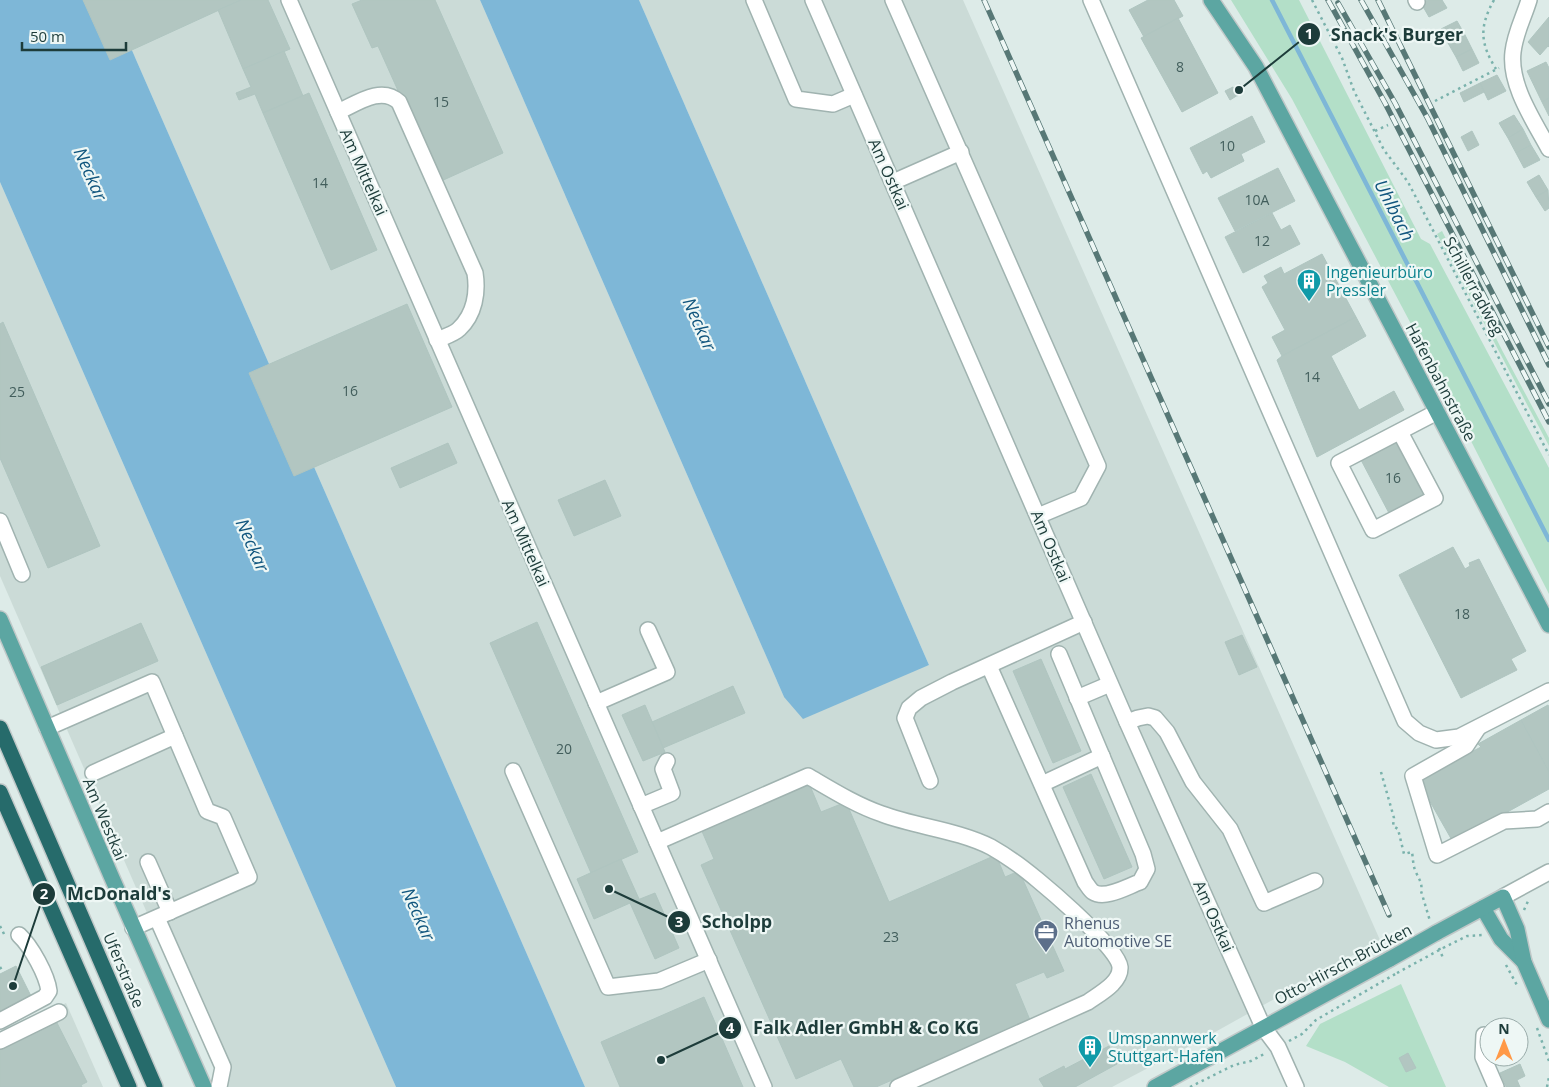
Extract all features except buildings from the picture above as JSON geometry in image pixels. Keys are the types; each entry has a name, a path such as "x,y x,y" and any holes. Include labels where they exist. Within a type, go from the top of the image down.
{"highway":[{"name":"Uferstraße","path":"0,728 156,1087"},
{"path":"0,792 129,1087"}],"main road":[{"name":"Hafenbahnstraße","path":"1212,0 1256,67 1549,625"},
{"name":"Am Westkai","path":"0,619 204,1087"},
{"name":"Otto-Hirsch-Brücken","path":"1154,1087 1504,897"},
{"path":"1504,897 1514,919 1524,962 1542,1021"},
{"path":"1483,908 1501,939 1524,962"}],"street":[{"name":"Am Mittelkai","path":"289,0 764,1087"},
{"path":"754,0 796,99 833,104 854,95"},
{"name":"Am Ostkai","path":"813,0 1110,684 1264,1027 1278,1047 1296,1087"},
{"path":"893,0 1098,466 1081,498 1038,516"},
{"path":"1090,0 1405,721 1419,733 1436,740 1459,737 1549,691"},
{"path":"1529,0 1518,31 1513,51 1513,63 1518,89 1549,149"},
{"path":"338,112 377,94 394,97 399,102 475,273 477,286 475,301 468,316 459,329 438,340"},
{"path":"893,182 961,152"},
{"path":"1400,432 1435,498 1373,530 1339,463 1438,412"},
{"path":"0,522 22,574"},
{"path":"930,781 904,718 909,708 922,698 944,686 1084,622"},
{"path":"596,703 666,672 648,630"},
{"path":"989,666 1085,882 1092,891 1100,895 1140,882 1147,869 1143,854 1059,654"},
{"path":"47,728 152,682 207,811 223,817 249,877 134,928"},
{"path":"1078,698 1110,684"},
{"path":"1127,722 1148,716 1155,718 1167,732 1193,782 1230,829 1264,903 1315,881"},
{"path":"1479,727 1466,746 1413,776 1437,855 1504,821 1537,818 1549,812"},
{"path":"93,773 175,736"},
{"path":"1042,784 1102,756"},
{"path":"641,806 672,792 663,769 667,762"},
{"path":"513,771 608,987 659,981 708,960"},
{"path":"657,842 808,776 883,815 961,836 989,846 1006,856 1054,894 1105,943 1117,959 1120,967 1118,975 1110,986 1088,1002 898,1087"},
{"path":"148,862 163,915 223,1067 219,1087"},
{"name":"Otto-Hirsch-Brücken","path":"1504,897 1549,872"},
{"path":"0,1021 45,998 49,991 48,983 26,941 19,935"},
{"path":"0,1041 59,1012"},
{"path":"1487,1067 1496,1087"}],"path":[{"name":"Schillerradweg","path":"1312,0 1342,58 1354,91 1384,150 1408,182 1549,454"},
{"path":"1494,0 1486,16 1483,38 1487,53 1496,69"},
{"path":"1435,101 1496,69 1513,63"},
{"path":"1375,131 1388,125"},
{"path":"1381,772 1394,818 1393,826 1398,829 1404,854 1412,852 1415,870 1421,880 1422,891 1443,958"},
{"path":"1524,908 1529,900"},
{"path":"1190,1087 1234,1065 1251,1060 1302,1034 1316,1020 1397,973 1470,934 1486,936"},
{"path":"1502,958 1520,992"},
{"path":"0,967 3,972"},
{"path":"1542,1021 1549,1061"},
{"path":"1547,1087 1549,1077"}],"shaded area":[{"path":"110,0 480,0 784,697 929,665 639,0 963,0 1380,940 1199,1041 1112,1087 585,1087"},
{"path":"0,182 396,1087 223,1087 0,576"},
{"path":"66,1003 103,1087 0,1087 0,1037"}],"green space":[{"path":"1231,0 1299,0 1421,239 1430,244 1549,468 1549,594 1420,341 1292,99"},
{"path":"1442,231 1549,438 1549,446 1437,234"},
{"path":"1401,984 1446,1087 1389,1087 1345,1062 1306,1046 1320,1024"}],"water":[{"name":"Neckar","path":"0,0 110,0 585,1087 396,1087 0,182"},
{"name":"Neckar","path":"480,0 639,0 929,665 803,719 784,697"}],"waterway":[{"name":"Uhlbach","path":"1272,0 1549,540"}],"railway":[{"path":"984,0 1389,915"},
{"path":"1328,0 1385,103 1549,422"},
{"path":"1361,0 1428,119 1549,365"},
{"path":"1378,0 1549,347"},
{"path":"1338,3 1395,103 1549,404"}],"place":[{"name":"Snack's Burger","path":"1239,90"},
{"name":"Ingenieurbüro Pressler","path":"1309,302"},
{"name":"Scholpp","path":"609,889"},
{"name":"Rhenus Automotive SE","path":"1046,953"},
{"name":"McDonald's","path":"13,986"},
{"name":"Falk Adler GmbH & Co KG","path":"661,1060"},
{"name":"Umspannwerk Stuttgart-Hafen","path":"1090,1068"}]}
